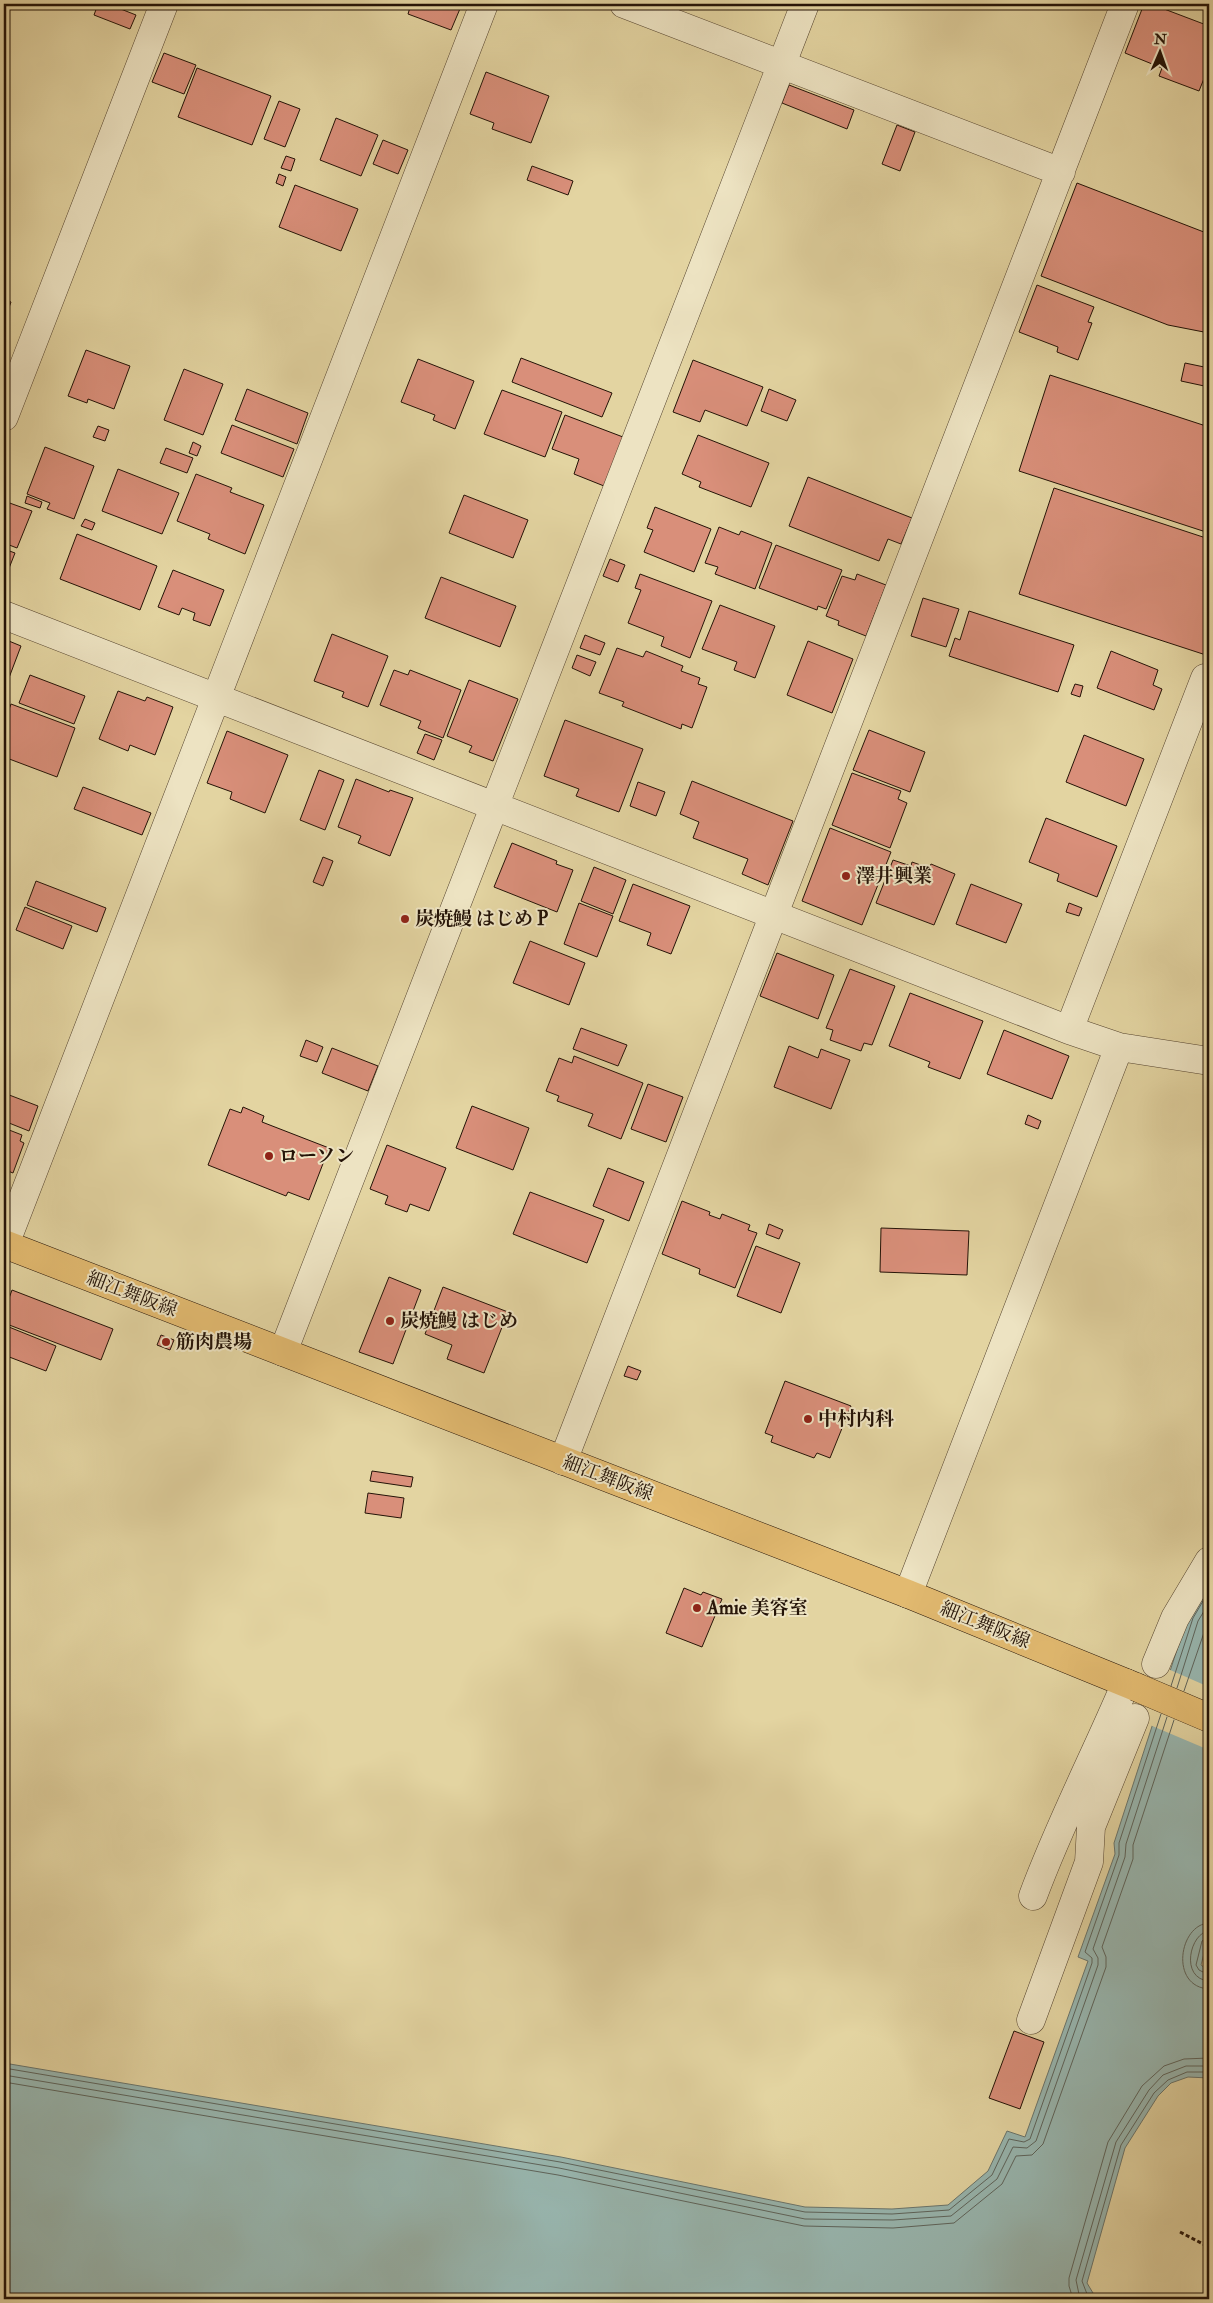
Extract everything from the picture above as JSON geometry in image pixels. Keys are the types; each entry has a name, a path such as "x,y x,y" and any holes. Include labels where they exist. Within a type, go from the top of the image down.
{"main road":[{"name":"細江舞阪線","path":"4,1246 908,1594 1209,1718"}],"street":[{"path":"4,417 164,4"},
{"path":"4,1246 484,4"},
{"path":"624,4 1061,172"},
{"path":"283,1352 805,4"},
{"path":"562,1461 1125,4"},
{"path":"4,616 1069,1030 1120,1047 1209,1061"},
{"path":"1069,1030 1206,678"},
{"path":"908,1594 1120,1047"},
{"path":"1156,1664 1175,1618 1209,1562"},
{"path":"1033,1896 1051,1849 1131,1685"},
{"path":"1032,2020 1089,1862 1091,1827 1134,1718"}],"path":[{"path":"1180,2232 1209,2247"}],"water":[{"path":"1209,1582 1209,1934 1201,1965 1209,1971 1209,2078 1188,2077 1171,2083 1158,2096 1125,2148 1087,2283 1093,2293 1091,2299 4,2299 4,2063 561,2157 805,2207 892,2209 948,2205 988,2171 1007,2131 1025,2137 1088,1961 1078,1957 1115,1854 1114,1843 1188,1616"}],"pier":[{"path":"1168,1669 1209,1687 1209,1750 1150,1725"}],"building":[{"path":"98,4 108,4 136,15 130,29 94,15"},
{"path":"411,4 462,4 451,30 408,14"},
{"path":"1144,4 1151,4 1209,26 1209,66 1199,91 1159,76 1162,68 1125,53"},
{"path":"164,53 196,65 184,94 152,82"},
{"path":"197,68 271,96 252,145 178,117"},
{"path":"486,72 549,96 531,143 492,129 494,123 470,114"},
{"path":"789,85 854,110 847,129 782,103"},
{"path":"279,101 300,109 285,147 264,139"},
{"path":"336,118 378,135 361,176 320,160"},
{"path":"897,125 915,132 900,171 882,164"},
{"path":"383,140 408,150 398,174 373,164"},
{"path":"286,156 295,159 291,171 281,168"},
{"path":"532,166 573,181 568,195 527,180"},
{"path":"279,174 286,177 283,186 276,183"},
{"path":"1077,183 1209,234 1209,333 1168,325 1041,276"},
{"path":"295,185 358,209 341,251 279,227"},
{"path":"1037,285 1094,307 1088,322 1092,323 1078,360 1057,352 1058,347 1019,332"},
{"path":"4,299 11,302 4,321"},
{"path":"86,350 130,366 114,409 88,399 87,403 68,396"},
{"path":"521,358 612,393 602,417 512,382"},
{"path":"418,359 474,381 455,429 433,420 435,415 401,402"},
{"path":"693,360 763,387 747,426 705,410 700,422 673,412"},
{"path":"1185,363 1209,368 1209,387 1181,381"},
{"path":"184,369 223,384 203,435 164,420"},
{"path":"1050,375 1209,427 1209,533 1019,471"},
{"path":"247,389 308,413 297,444 235,420"},
{"path":"769,389 796,400 787,421 761,411"},
{"path":"502,390 562,412 545,457 484,434"},
{"path":"565,415 623,437 604,486 574,474 579,459 552,449"},
{"path":"232,425 294,449 283,477 221,453"},
{"path":"98,426 109,430 105,441 93,437"},
{"path":"698,435 769,463 751,507 699,487 701,482 682,474"},
{"path":"193,442 201,446 197,456 189,453"},
{"path":"45,447 94,466 74,519 47,509 50,503 27,494"},
{"path":"166,448 193,458 187,473 160,463"},
{"path":"118,469 179,493 162,534 102,511"},
{"path":"196,474 232,488 230,492 264,505 245,554 208,539 210,534 177,521"},
{"path":"808,477 912,518 901,544 888,539 879,561 789,526"},
{"path":"1054,488 1209,539 1209,656 1019,594"},
{"path":"464,495 528,520 513,558 449,533"},
{"path":"27,496 42,502 40,508 25,503"},
{"path":"4,501 32,511 17,548 4,543"},
{"path":"655,507 711,529 694,572 644,552 653,530 647,528"},
{"path":"85,519 95,523 92,530 81,526"},
{"path":"719,527 739,535 741,531 772,543 755,589 715,574 718,567 705,563"},
{"path":"77,534 157,566 140,610 60,579"},
{"path":"776,545 842,570 826,609 818,606 817,610 759,588"},
{"path":"4,549 15,553 4,581"},
{"path":"610,559 625,565 618,582 603,576"},
{"path":"173,570 224,590 210,626 193,620 195,613 182,608 179,615 158,607"},
{"path":"640,574 712,601 690,658 661,646 664,637 628,623 641,590 635,588"},
{"path":"857,574 886,585 866,636 838,625 839,621 826,616 842,576 855,580"},
{"path":"441,577 516,606 500,647 425,618"},
{"path":"923,598 959,609 946,647 911,636"},
{"path":"720,605 775,626 755,678 734,670 737,662 702,649"},
{"path":"969,611 1074,645 1058,692 949,656 955,638 960,640"},
{"path":"332,634 388,656 368,707 342,697 344,692 314,681"},
{"path":"585,635 605,643 600,655 580,648"},
{"path":"4,639 21,646 4,691"},
{"path":"808,641 853,659 832,713 787,695"},
{"path":"617,648 643,657 646,651 683,666 681,671 700,678 698,684 707,687 692,728 682,724 681,729 622,706 624,702 599,693"},
{"path":"1111,651 1158,670 1153,685 1162,689 1154,710 1097,688"},
{"path":"577,655 596,662 590,676 572,668"},
{"path":"394,670 408,675 410,670 461,690 443,738 418,728 421,721 380,705"},
{"path":"30,675 85,696 74,724 19,703"},
{"path":"469,680 518,699 493,761 469,752 472,746 447,736"},
{"path":"1075,684 1083,686 1080,697 1071,694"},
{"path":"118,691 145,701 147,697 173,707 155,755 130,745 128,751 99,739"},
{"path":"11,704 75,728 57,777 4,757 4,723"},
{"path":"565,720 643,749 619,812 576,796 579,789 544,776"},
{"path":"869,730 925,752 910,792 853,770"},
{"path":"227,731 288,755 265,813 230,799 232,792 207,783"},
{"path":"425,734 442,740 434,760 417,753"},
{"path":"1084,735 1144,759 1126,806 1066,782"},
{"path":"319,770 344,780 325,830 300,820"},
{"path":"852,773 901,791 898,799 907,803 890,848 832,825"},
{"path":"356,779 389,792 390,790 413,798 390,856 358,843 361,836 338,827"},
{"path":"692,781 793,821 768,885 742,874 748,859 693,838 699,822 680,814"},
{"path":"638,782 665,792 656,816 630,806"},
{"path":"83,787 151,813 142,835 74,809"},
{"path":"1046,818 1117,846 1097,897 1057,881 1059,874 1029,862"},
{"path":"830,828 891,852 862,925 802,901"},
{"path":"512,843 557,861 556,864 573,870 557,912 494,887"},
{"path":"323,857 333,861 323,886 313,882"},
{"path":"893,860 911,866 912,862 929,868 931,864 955,874 934,925 876,903"},
{"path":"594,867 626,880 613,914 581,901"},
{"path":"36,881 106,908 97,932 27,905"},
{"path":"633,884 690,906 671,954 647,945 651,933 619,921"},
{"path":"971,884 1022,904 1006,943 956,924"},
{"path":"579,903 613,916 597,957 564,944"},
{"path":"1069,903 1082,908 1079,916 1066,912"},
{"path":"25,907 72,926 63,949 16,930"},
{"path":"530,941 585,963 569,1005 513,983"},
{"path":"777,953 834,975 818,1019 760,996"},
{"path":"850,969 895,986 872,1045 864,1043 861,1051 830,1040 833,1030 826,1028"},
{"path":"910,993 983,1021 960,1079 928,1067 930,1062 889,1046"},
{"path":"581,1028 627,1045 618,1066 573,1049"},
{"path":"1004,1030 1069,1056 1052,1099 987,1074"},
{"path":"306,1040 323,1047 317,1062 300,1056"},
{"path":"789,1046 818,1058 821,1049 850,1060 831,1109 774,1087"},
{"path":"332,1048 378,1066 368,1091 322,1073"},
{"path":"574,1056 643,1083 621,1139 588,1126 593,1114 557,1101 559,1096 546,1091 559,1058 572,1063"},
{"path":"648,1084 683,1097 666,1142 631,1129"},
{"path":"4,1093 38,1106 29,1131 4,1121"},
{"path":"472,1106 529,1128 513,1170 456,1148"},
{"name":"ローソン","path":"243,1107 264,1116 262,1122 329,1148 309,1200 288,1192 286,1196 208,1165 230,1109 241,1113"},
{"path":"1028,1115 1041,1121 1038,1129 1025,1124"},
{"path":"4,1128 22,1135 20,1141 24,1143 13,1173 8,1171 5,1179"},
{"path":"387,1145 446,1168 429,1211 410,1204 407,1212 385,1204 388,1196 370,1189"},
{"path":"608,1168 644,1182 629,1221 593,1206"},
{"path":"530,1192 604,1220 587,1263 513,1234"},
{"path":"682,1201 710,1212 709,1215 720,1219 722,1214 750,1225 748,1230 757,1233 735,1288 699,1274 700,1269 662,1254"},
{"path":"769,1224 783,1230 779,1239 766,1234"},
{"path":"881,1228 969,1231 967,1275 880,1272"},
{"path":"756,1246 800,1263 781,1313 737,1296"},
{"name":"炭焼鰻 はじめ","path":"389,1277 421,1290 393,1364 359,1352"},
{"path":"443,1287 508,1312 484,1373 447,1359 452,1345 425,1334"},
{"path":"12,1290 113,1329 101,1360 4,1323 4,1312"},
{"path":"4,1325 56,1346 46,1371 4,1355"},
{"path":"161,1335 174,1340 170,1350 157,1345"},
{"path":"628,1366 641,1371 637,1380 624,1376"},
{"name":"中村内科","path":"785,1381 851,1406 830,1458 817,1453 814,1458 771,1442 773,1436 765,1433"},
{"path":"372,1471 413,1477 411,1487 370,1481"},
{"path":"368,1493 404,1498 401,1518 365,1513"},
{"name":"Amie 美容室","path":"684,1588 701,1595 703,1592 722,1599 702,1647 666,1633"},
{"path":"1014,2031 1044,2042 1020,2109 989,2098"}],"place":[{"name":"澤井興業","path":"846,876"},
{"name":"炭焼鰻 はじめ P","path":"405,919"},
{"name":"ローソン","path":"269,1156"},
{"name":"炭焼鰻 はじめ","path":"390,1321"},
{"name":"筋肉農場","path":"166,1342"},
{"name":"中村内科","path":"808,1419"},
{"name":"Amie 美容室","path":"697,1608"}]}
